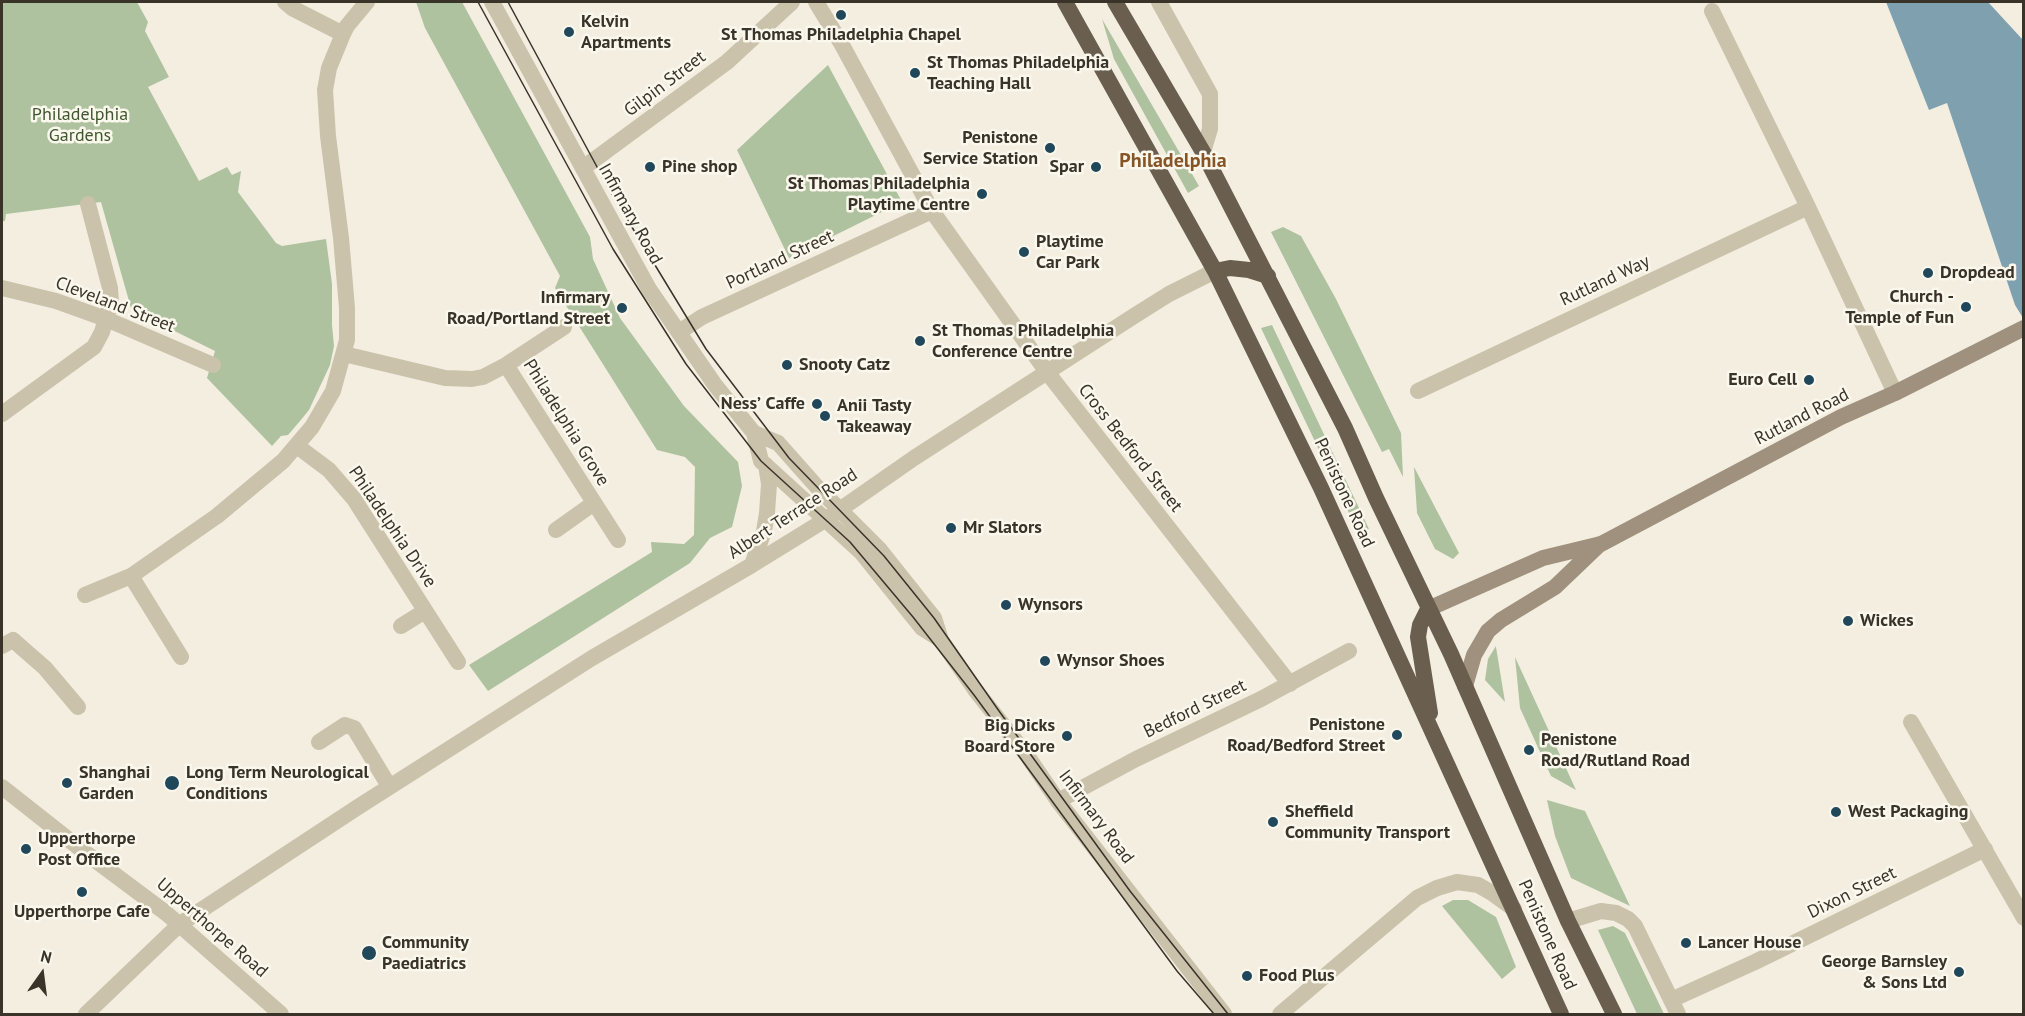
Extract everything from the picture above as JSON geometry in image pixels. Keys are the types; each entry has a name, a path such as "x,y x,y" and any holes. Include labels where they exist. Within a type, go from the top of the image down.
{"highway":[{"name":"Penistone Road","path":"1065,2 1215,271 1321,488 1561,1014"},
{"path":"1115,2 1203,152 1345,428 1465,686 1568,921 1614,1014"},
{"path":"1215,271 1230,268 1249,270 1268,276"},
{"path":"1428,609 1420,625 1418,637 1432,729"},
{"path":"1605,997 1605,1014"}],"main road":[{"name":"Rutland Road","path":"1428,609 1543,558 1601,544 1841,417 1895,393 2024,328"},
{"name":"Rutland Road","path":"1465,686 1474,655 1488,631 1501,620 1555,587 1601,544"}],"street":[{"path":"285,2 292,8 343,34"},
{"path":"85,596 131,576 217,516 283,461 297,446 322,412 333,391 344,354 347,308 325,90 330,68 343,34 367,2"},
{"name":"Infirmary Road","path":"492,2 649,289 715,385 754,433 761,461 861,552 922,628 941,640"},
{"name":"Gilpin Street","path":"583,168 727,62 792,2"},
{"name":"Cross Bedford Street","path":"816,2 842,43 932,211 1047,372 1290,684"},
{"path":"1159,2 1210,94 1210,129 1203,152"},
{"path":"1712,11 1808,207 1895,393"},
{"path":"2,414 94,347 102,332 111,302 110,288 88,204"},
{"name":"Rutland Way","path":"1418,391 1808,207"},
{"name":"Portland Street","path":"679,332 702,317 932,211"},
{"name":"Albert Terrace Road","path":"86,1014 180,924 388,786 603,652 825,520 914,458 1169,294 1215,271"},
{"name":"Cleveland Street","path":"2,288 56,301 106,319 213,365"},
{"name":"Philadelphia Grove","path":"344,354 459,380 483,376 564,327"},
{"name":"Philadelphia Grove","path":"506,364 618,540"},
{"name":"Infirmary Road","path":"754,433 778,443 810,480 880,550 934,618 941,640 991,711 1224,1014"},
{"name":"Philadelphia Drive","path":"297,446 329,470 354,499 458,662"},
{"path":"752,565 764,531 767,513 769,484 766,465"},
{"name":"Philadelphia Grove","path":"556,530 594,503"},
{"path":"131,576 181,657"},
{"name":"Philadelphia Drive","path":"401,626 424,611"},
{"path":"7,643 45,668 78,707"},
{"name":"Bedford Street","path":"1058,801 1136,759 1290,684 1349,651"},
{"path":"1911,722 2024,918"},
{"path":"319,742 345,725 354,728 388,786"},
{"name":"Upperthorpe Road","path":"2,787 180,924 281,1014"},
{"name":"Dixon Street","path":"1675,1007 1755,962 1985,849"},
{"path":"1280,1014 1417,898 1437,888 1457,882 1478,885 1514,909"},
{"name":"Penistone Road","path":"1568,921 1601,911 1616,913 1628,919 1635,926 1675,1007"}],"green space":[{"name":"Philadelphia Gardens","path":"2,2 137,2 148,22 145,31 169,77 148,87 199,181 227,167 232,175 241,171 238,192 276,243 282,246 326,239 332,284 334,346 330,365 309,410 288,435 281,436 272,446 207,378 215,351 131,308 101,202 6,214 5,221 2,221"},
{"path":"416,2 462,2 590,237 593,259 620,318 684,406 738,462 742,486 732,527 710,538 690,563 488,691 469,665 652,552 651,542 684,544 694,535 695,467 685,457 657,450 555,288 560,276 425,28"},
{"path":"1102,19 1199,186 1188,193 1114,59"},
{"path":"828,65 902,202 789,258 737,150"},
{"path":"1283,227 1301,236 1336,299 1401,433 1403,477 1389,449 1382,452 1271,232"},
{"path":"1272,325 1369,529 1358,532 1261,328"},
{"path":"1414,467 1459,553 1453,559 1435,549 1417,513"},
{"path":"1496,646 1505,702 1485,680 1488,659"},
{"path":"1515,657 1576,790 1551,776 1520,708"},
{"path":"1547,800 1585,811 1630,906 1571,878 1555,836"},
{"path":"1453,900 1468,900 1496,917 1516,967 1502,979 1442,906"},
{"path":"1613,926 1625,933 1664,1014 1637,1014 1598,930"}],"water":[{"path":"1886,2 1988,2 2023,40 2023,318 2015,305 1947,103 1929,110"}],"tram line":[{"path":"478,2 613,249 686,364 761,461 850,542 913,617 974,695 1177,971 1214,1014"},
{"path":"508,2 610,191 706,349 789,458 884,556 934,618 1130,891 1228,1014"}],"place":[{"name":"St Thomas Philadelphia Chapel","path":"841,15"},
{"name":"Kelvin Apartments","path":"569,32"},
{"name":"St Thomas Philadelphia Teaching Hall","path":"915,73"},
{"name":"Penistone Service Station","path":"1050,148"},
{"name":"Pine shop","path":"650,167"},
{"name":"Spar","path":"1096,167"},
{"name":"St Thomas Philadelphia Playtime Centre","path":"982,194"},
{"name":"Playtime Car Park","path":"1024,252"},
{"name":"Dropdead","path":"1928,273"},
{"name":"Church - Temple of Fun","path":"1966,307"},
{"name":"Infirmary Road/Portland Street","path":"622,308"},
{"name":"St Thomas Philadelphia Conference Centre","path":"920,341"},
{"name":"Snooty Catz","path":"787,365"},
{"name":"Euro Cell","path":"1809,380"},
{"name":"Ness’ Caffe","path":"817,404"},
{"name":"Anii Tasty Takeaway","path":"825,416"},
{"name":"Mr Slators","path":"951,528"},
{"name":"Wynsors","path":"1006,605"},
{"name":"Wickes","path":"1848,621"},
{"name":"Wynsor Shoes","path":"1045,661"},
{"name":"Penistone Road/Bedford Street","path":"1397,735"},
{"name":"Big Dicks Board Store","path":"1067,736"},
{"name":"Penistone Road/Rutland Road","path":"1529,750"},
{"name":"Shanghai Garden","path":"67,783"},
{"name":"Long Term Neurological Conditions","path":"172,783"},
{"name":"West Packaging","path":"1836,812"},
{"name":"Sheffield Community Transport","path":"1273,822"},
{"name":"Upperthorpe Post Office","path":"26,849"},
{"name":"Upperthorpe Cafe","path":"82,892"},
{"name":"Lancer House","path":"1686,943"},
{"name":"Community Paediatrics","path":"369,953"},
{"name":"George Barnsley & Sons Ltd","path":"1959,972"},
{"name":"Food Plus","path":"1247,976"}],"district":[{"name":"Philadelphia","path":"1173,161"}]}
